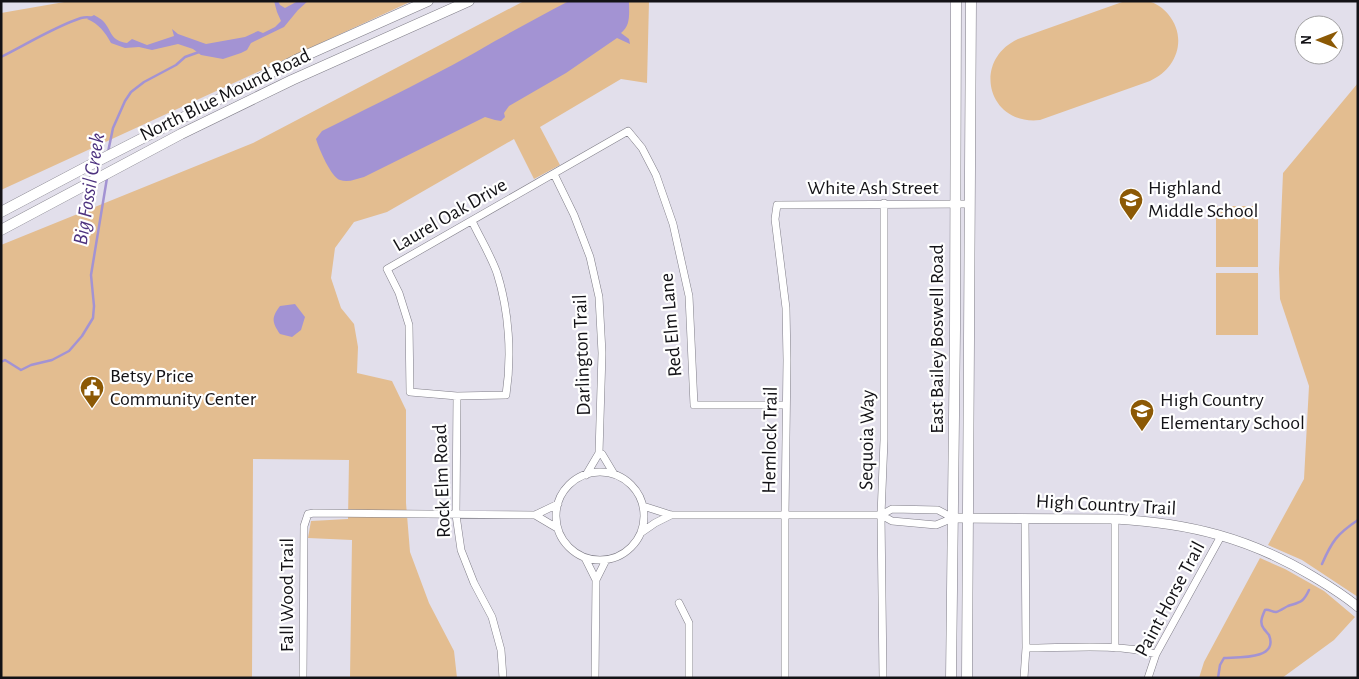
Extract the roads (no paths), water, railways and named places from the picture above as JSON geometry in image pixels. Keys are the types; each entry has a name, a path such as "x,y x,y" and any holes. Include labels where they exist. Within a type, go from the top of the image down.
{"main road":[{"name":"North Blue Mound Road","path":"1,212 300,58 428,1"},
{"name":"North Blue Mound Road","path":"1,230 180,134 292,80 469,1"},
{"name":"East Bailey Boswell Road","path":"952,678 956,1"},
{"name":"East Bailey Boswell Road","path":"967,678 971,1"},
{"path":"956,50 962,50 964,53 965,87 970,106"},
{"path":"956,108 960,118 961,151 963,156 970,158"},
{"path":"955,330 969,330"},
{"path":"954,376 969,376"}],"street":[{"name":"Laurel Oak Drive","path":"457,396 410,392 409,325 400,293 387,269 628,131"},
{"name":"Red Elm Lane","path":"628,131 642,148 656,175 673,224 689,296 694,406 786,406"},
{"name":"Darlington Trail","path":"554,174 574,215 590,257 599,297 602,353 599,453 586,475"},
{"name":"Sequoia Way","path":"883,678 881,515 884,430 884,203"},
{"name":"White Ash Street","path":"777,204 970,204"},
{"name":"Hemlock Trail","path":"777,204 775,219 786,308 787,360 785,678"},
{"path":"457,396 506,395 507,389 509,356 507,312 497,272 472,221"},
{"name":"Rock Elm Road","path":"457,396 456,515 461,550 474,583 492,617 500,650 503,678"},
{"path":"599,453 602,454 614,474"},
{"path":"595,472 614,474 633,486 639,496 643,506 644,517 642,532 628,551 618,557 595,561 576,553 561,538 557,528 556,515 558,504 564,491 573,481 595,472"},
{"path":"456,515 535,515 558,504"},
{"path":"643,506 671,515 881,515 892,509 938,510 953,518"},
{"name":"Fall Wood Trail","path":"303,678 304,526 308,514 456,515"},
{"path":"535,515 557,528"},
{"path":"642,532 671,515"},
{"path":"881,515 892,522 936,525 953,518"},
{"name":"High Country Trail","path":"953,518 1115,519 1173,524 1250,545 1293,565 1322,582 1358,608"},
{"path":"1024,678 1026,648 1025,518"},
{"path":"1115,519 1115,648"},
{"name":"Paint Horse Trail","path":"1148,678 1156,654 1221,536"},
{"path":"585,558 596,580 595,678"},
{"path":"596,580 606,560"},
{"path":"679,603 689,622 689,678"},
{"path":"1026,648 1140,649 1156,654"}],"waterway":[{"path":"1,57 71,21 88,17 93,18"},
{"name":"Big Fossil Creek","path":"108,152 113,128 131,92 144,82 176,65 185,57 199,52"},
{"name":"Big Fossil Creek","path":"1,362 5,360 21,370 31,365 52,360 69,351 82,336 93,318 94,306 91,275 107,178"},
{"path":"1322,564 1336,539 1358,520"},
{"path":"1218,678 1220,665 1224,658 1256,656 1268,649 1271,643 1269,635 1262,627 1261,622 1265,610 1276,612 1298,603 1303,600 1309,590"}],"place":[{"name":"Highland Middle School","path":"1131,221"},
{"name":"Betsy Price Community Center","path":"92,409"},
{"name":"High Country Elementary School","path":"1142,432"}]}
